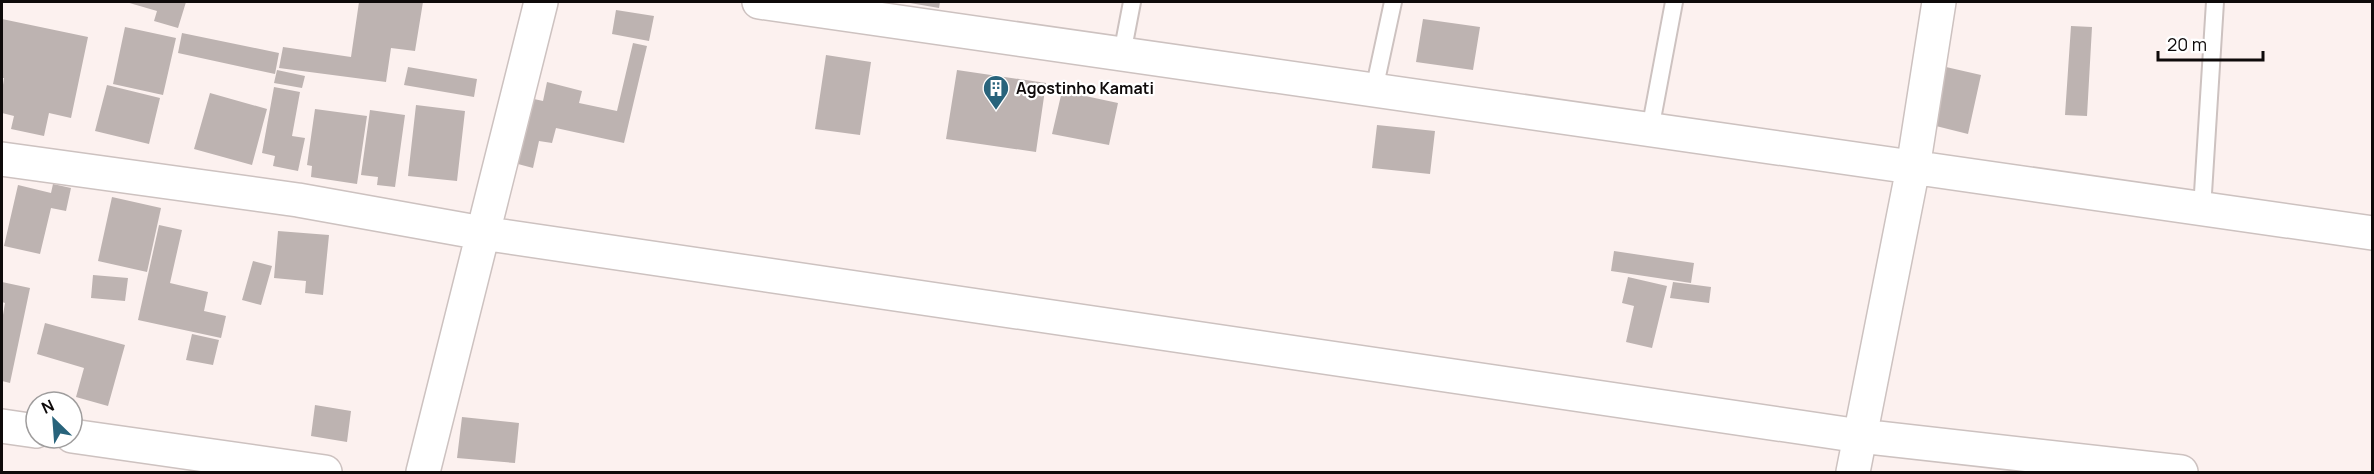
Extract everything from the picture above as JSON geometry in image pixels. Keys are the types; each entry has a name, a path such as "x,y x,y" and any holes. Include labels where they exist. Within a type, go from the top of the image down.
{"street":[{"path":"423,472 541,2"},
{"path":"759,2 839,7 1122,54 2373,233"},
{"path":"1853,472 1913,168 1939,2"},
{"path":"2,159 298,200 482,233 1860,436 2181,472"},
{"path":"2,426 24,429"},
{"path":"84,438 325,472"}],"lane":[{"path":"1122,54 1132,2"},
{"path":"1374,90 1393,2"},
{"path":"1650,130 1674,2"},
{"path":"2202,209 2215,2"}],"building":[{"path":"126,2 186,2 178,28 154,21 157,11"},
{"path":"359,2 423,2 415,51 391,48 386,82 279,68 283,47 351,57"},
{"path":"904,2 940,2 939,8"},
{"path":"616,10 654,16 649,41 612,34"},
{"path":"2,19 88,37 71,118 49,113 44,136 11,129 14,116 2,113 4,78 2,78"},
{"path":"1423,19 1480,27 1473,70 1416,62"},
{"path":"2071,26 2092,27 2087,116 2065,115"},
{"path":"125,27 176,38 163,95 113,84"},
{"path":"182,33 279,53 275,74 178,53"},
{"path":"633,43 647,46 624,143 556,128 552,143 539,141 533,168 518,164 534,99 543,101 547,82 582,91 579,103 617,111"},
{"path":"826,55 871,62 860,135 815,129"},
{"path":"408,67 477,79 474,97 404,85"},
{"path":"1946,67 1981,75 1968,134 1932,125"},
{"path":"277,70 305,76 302,88 274,83"},
{"name":"Agostinho Kamati","path":"957,70 1046,83 1036,152 946,139"},
{"path":"107,85 160,98 149,144 95,131"},
{"path":"274,87 300,92 292,136 305,138 298,171 273,166 275,156 262,153"},
{"path":"1062,91 1118,103 1109,145 1052,134"},
{"path":"210,93 267,109 252,165 194,149"},
{"path":"416,105 465,111 457,181 408,176"},
{"path":"315,109 367,116 357,184 311,177 312,166 307,165"},
{"path":"370,110 405,115 395,187 377,185 378,177 361,175"},
{"path":"1377,125 1435,131 1430,174 1372,168"},
{"path":"53,184 71,188 66,211 51,208 40,254 4,246 18,185 51,193"},
{"path":"112,197 161,208 147,272 98,261"},
{"path":"159,225 182,230 170,283 208,292 204,311 226,316 221,338 138,320"},
{"path":"278,231 329,235 323,295 305,293 306,281 274,278"},
{"path":"1614,251 1694,263 1691,283 1611,271"},
{"path":"253,261 272,266 261,305 242,300"},
{"path":"93,275 128,278 125,301 91,298"},
{"path":"1628,277 1667,286 1652,348 1626,342 1634,306 1622,303"},
{"path":"2,282 30,288 10,383 2,381 2,321 5,303 2,302"},
{"path":"1673,282 1711,287 1709,303 1670,298"},
{"path":"45,323 125,345 108,406 84,399 84,390 78,390 84,368 37,354"},
{"path":"192,334 219,340 213,365 186,360"},
{"path":"315,405 351,411 347,442 311,436"},
{"path":"462,417 519,423 515,463 457,458"}],"place":[{"name":"Agostinho Kamati","path":"996,111"}]}
